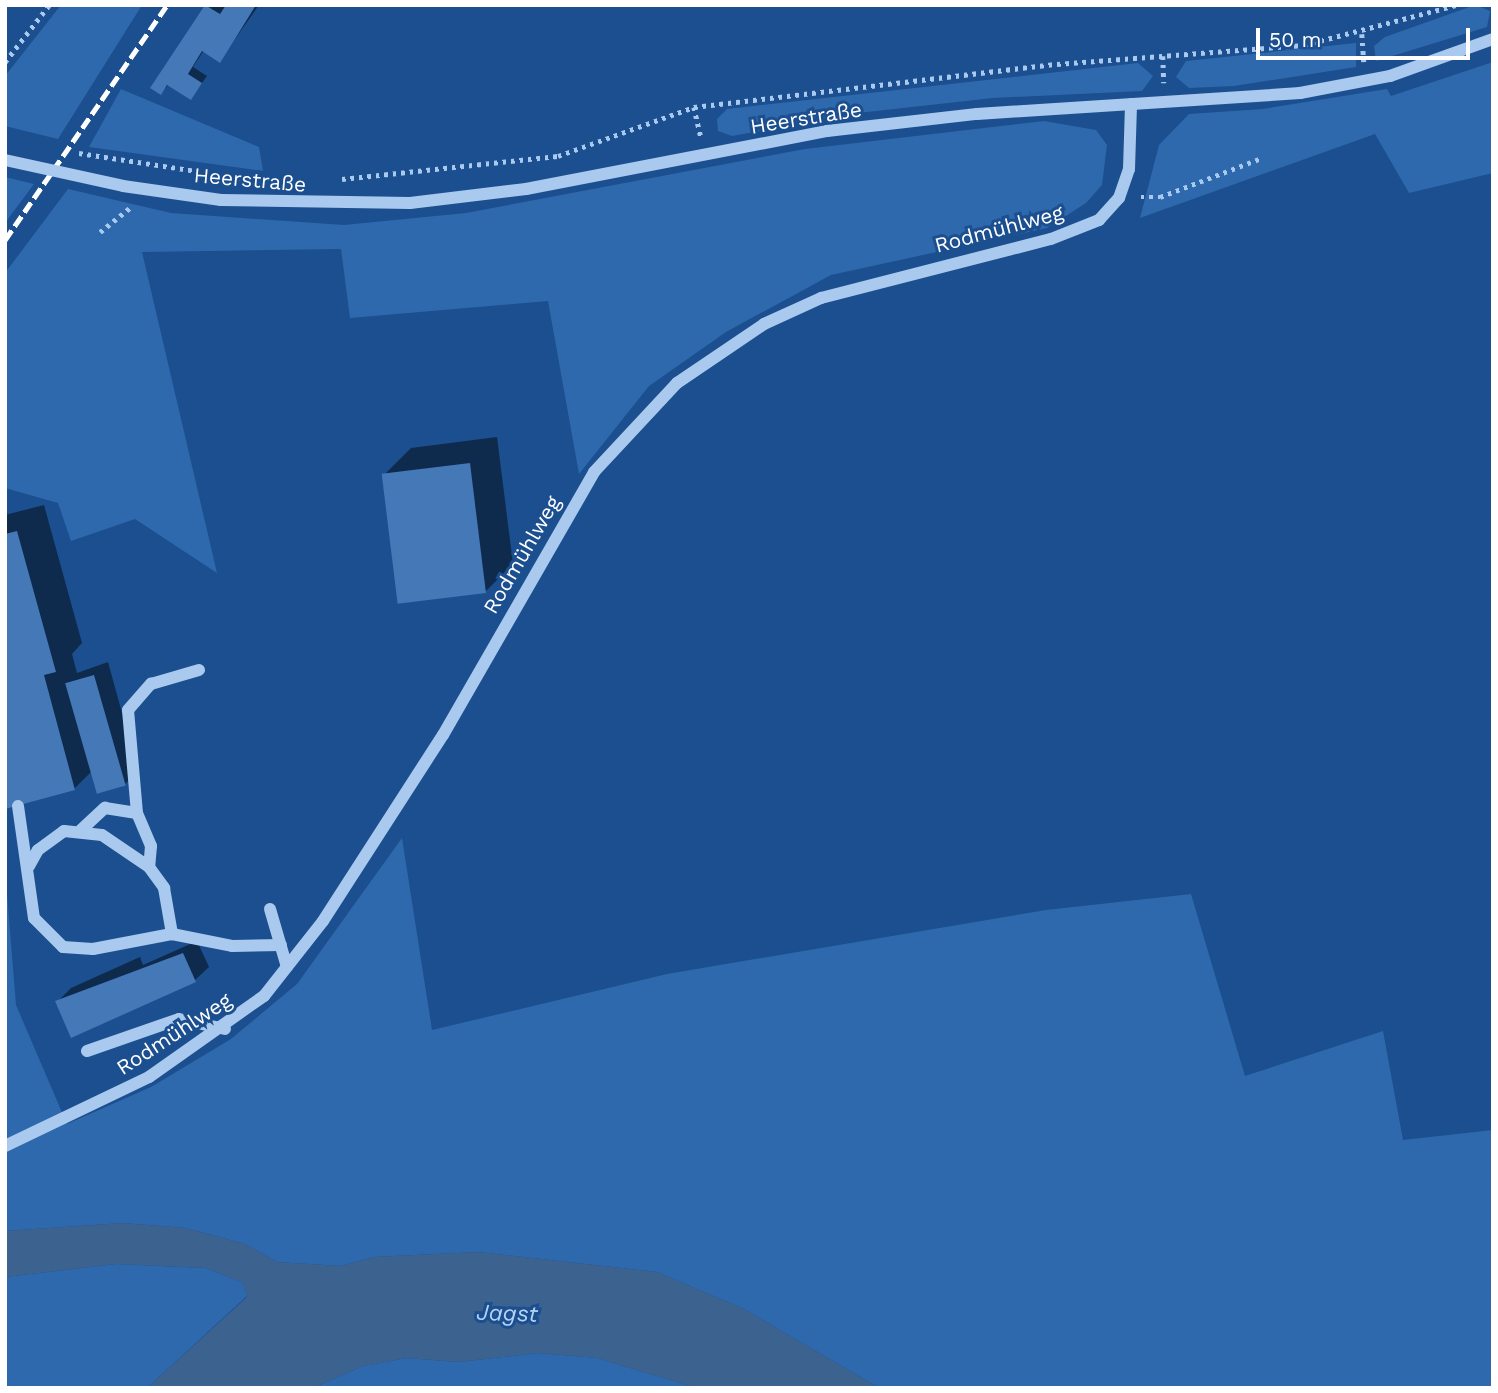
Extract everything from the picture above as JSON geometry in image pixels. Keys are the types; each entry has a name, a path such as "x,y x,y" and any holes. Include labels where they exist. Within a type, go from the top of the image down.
{"street":[{"name":"Heerstraße","path":"5,160 123,186 154,190 316,205 410,203 526,189 827,131 1131,104 1300,93 1366,80 1493,38"},
{"path":"1119,198 1134,139 1131,104"},
{"name":"Rodmühlweg","path":"5,1146 149,1077 225,1029 287,967 443,735 561,520 594,471 677,383 764,324 821,298 1051,239 1099,220 1119,198"},
{"path":"149,867 151,846 137,813 128,710 151,684 199,670"},
{"path":"18,806 29,866 34,918 63,947 93,949 172,934 232,946 281,945"},
{"path":"29,866 50,838 81,830 105,808 137,813"},
{"path":"81,830 127,848 149,867 164,888 172,934"},
{"path":"270,909 287,967"},
{"path":"87,1051 179,1019 225,1029"}],"path":[{"path":"5,62 49,5"},
{"path":"327,179 558,156 694,107 1057,65 1304,45 1362,34 1457,5"},
{"path":"1362,34 1366,80"},
{"path":"694,107 705,155"},
{"path":"67,150 254,179"},
{"path":"1119,198 1160,197 1259,159"},
{"path":"100,232 154,190"}],"shaded area":[{"path":"61,5 142,5 58,139 5,126 5,76"},
{"path":"1475,5 1490,11 1487,27 1376,61 1374,46 1385,37"},
{"path":"1356,43 1356,67 1234,86 1189,88 1176,77 1186,61"},
{"path":"1493,62 1493,173 1409,193 1375,134 1140,218 1159,145 1189,114 1263,109 1387,89 1391,96"},
{"path":"1138,63 1153,76 1142,91 993,98 858,113 732,136 718,131 717,119 727,109"},
{"path":"121,89 259,147 263,171 89,147"},
{"path":"1044,121 1096,130 1107,145 1102,185 1086,203 1047,228 831,275 726,332 649,386 579,474 548,301 350,318 341,249 142,252 217,573 135,519 71,541 58,503 5,488 5,273 68,189 171,213 344,225 466,213 805,149"},
{"path":"5,177 34,184 5,223"},
{"path":"402,838 432,1030 667,974 1046,910 1191,894 1245,1076 1383,1031 1403,1140 1493,1130 1493,1388 879,1388 744,1309 657,1272 478,1252 374,1257 340,1266 277,1262 245,1244 185,1228 123,1223 5,1231 5,869 16,1005 67,1124 151,1087 231,1039 297,984"},
{"path":"116,1264 206,1268 243,1283 247,1296 147,1388 5,1388 5,1277"},
{"path":"538,1353 597,1358 697,1388 313,1388 363,1366 407,1358 458,1362"}],"water":[{"name":"Jagst","path":"123,1223 185,1228 245,1244 277,1262 340,1266 374,1257 478,1252 657,1272 744,1309 879,1388 697,1388 597,1358 538,1353 458,1362 407,1358 363,1366 313,1388 147,1388 247,1297 243,1283 206,1268 116,1264 5,1277 5,1231"}],"building":[{"path":"205,5 220,14 226,5 256,5 220,63 202,51 188,74 202,83 191,100 167,85 161,95 150,88"},
{"path":"470,463 486,593 398,604 382,474"},
{"path":"17,531 56,672 44,675 75,790 5,809 5,534"},
{"path":"94,675 126,786 97,794 65,683"},
{"path":"183,953 196,982 71,1038 55,1001"}],"railway":[{"path":"5,240 167,5"}]}
